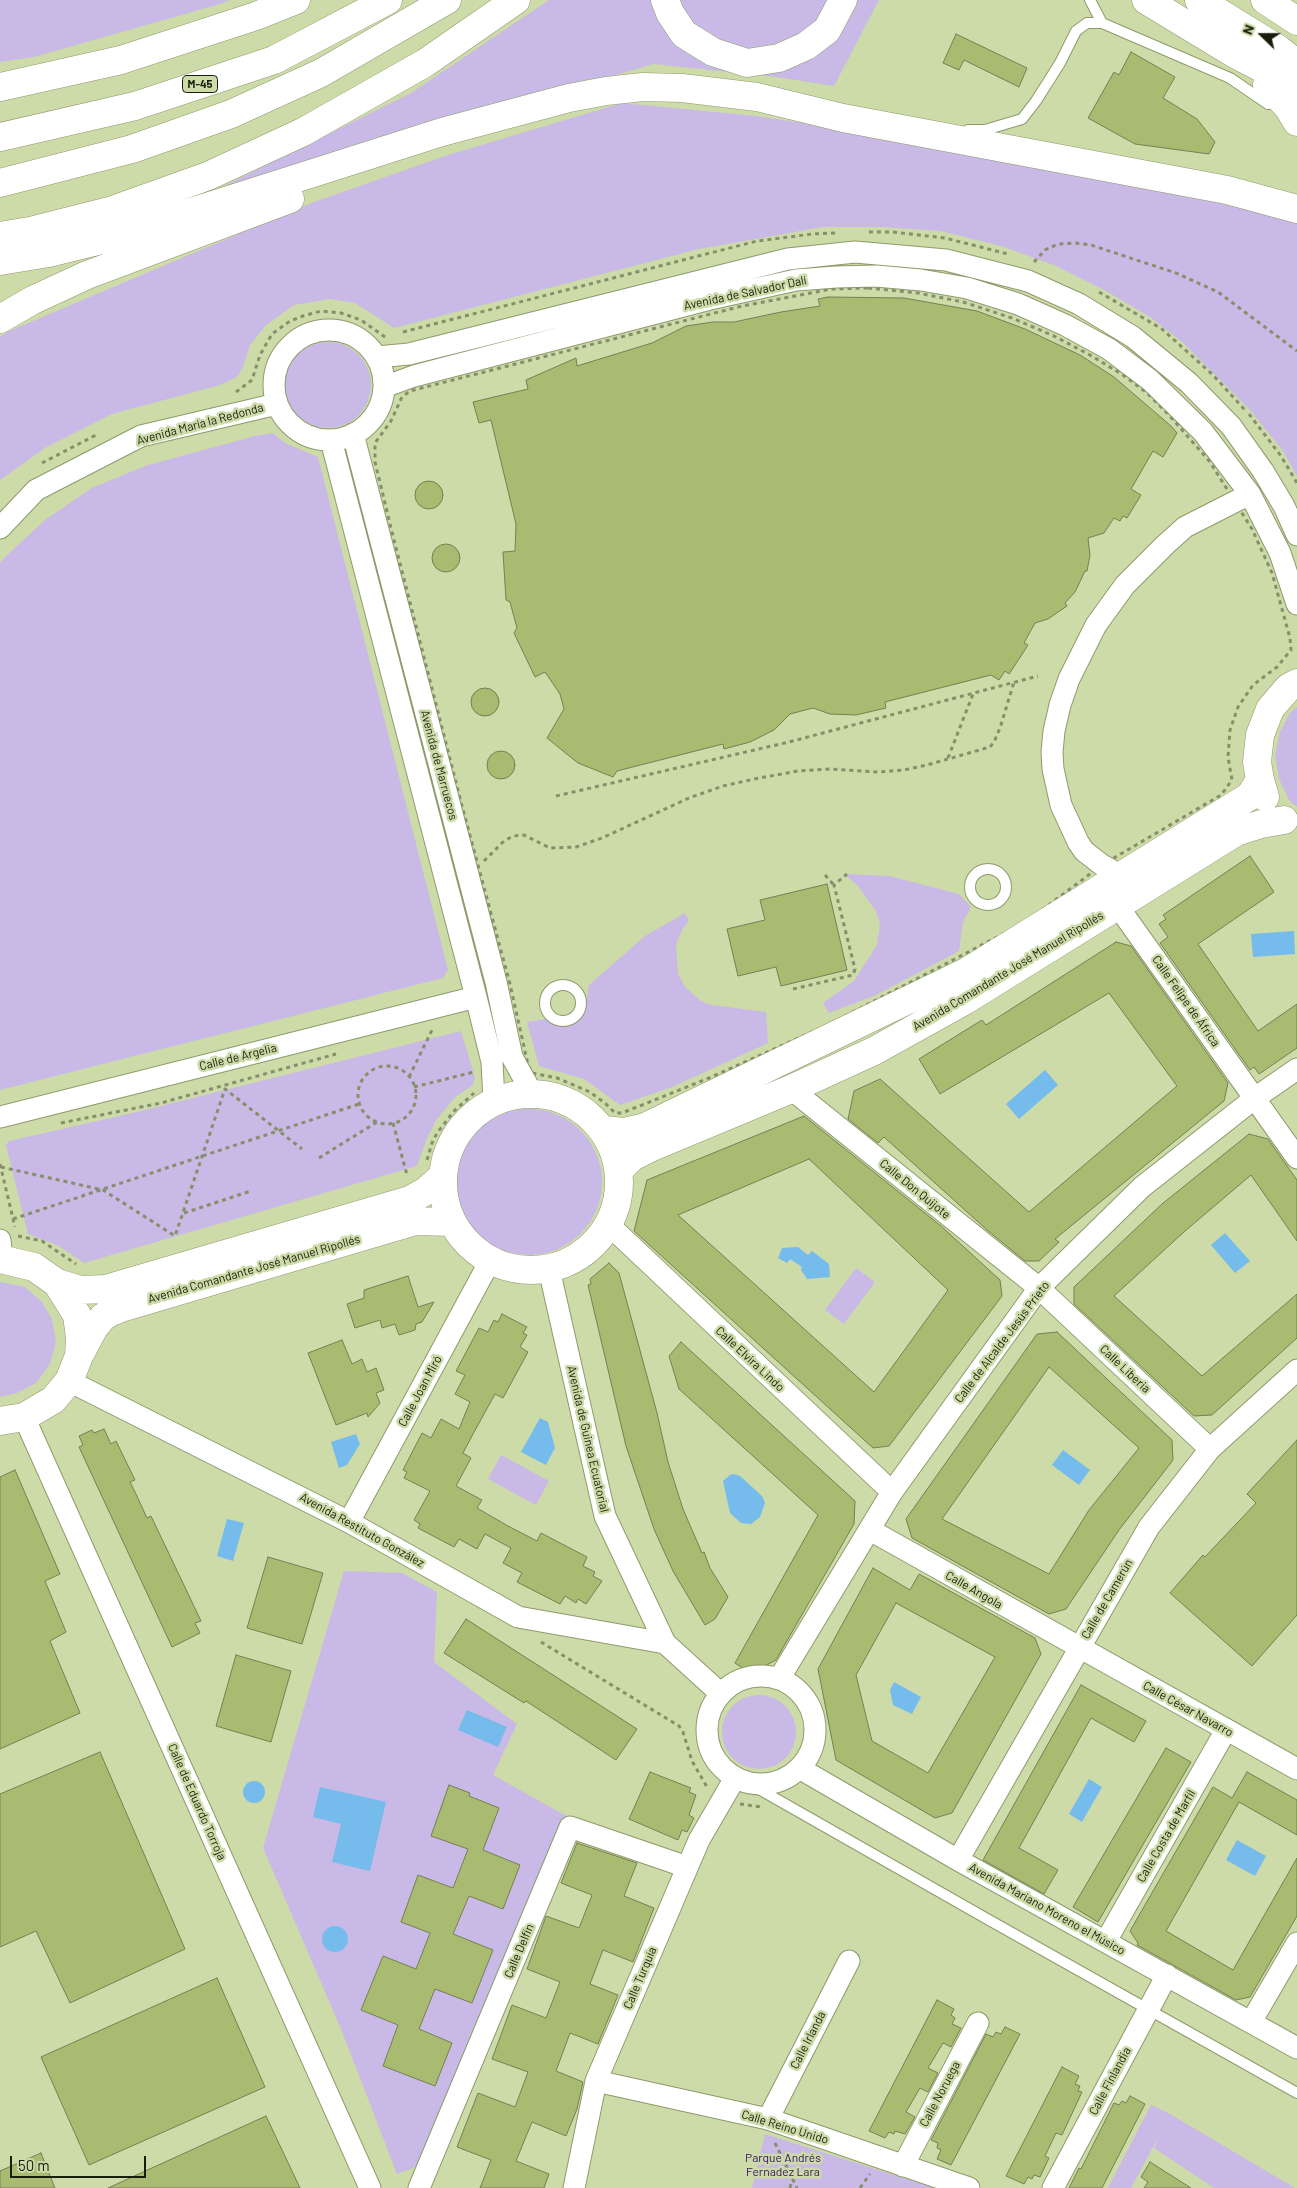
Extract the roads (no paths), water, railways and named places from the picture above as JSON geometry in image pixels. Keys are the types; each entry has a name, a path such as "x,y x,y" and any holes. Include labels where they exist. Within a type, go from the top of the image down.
{"main road":[{"path":"0,87 121,60 256,16 296,0"},
{"name":"M-45","path":"0,137 135,106 274,60 388,0"},
{"path":"0,183 132,149 231,114 321,73 447,0"},
{"path":"0,236 30,231 114,210 208,176 304,132 426,63 516,0"},
{"path":"665,0 670,13 684,34 713,52 747,63 779,58 806,46 827,30 843,0"},
{"path":"1146,0 1235,54 1264,69 1297,94"},
{"path":"1199,0 1278,49 1297,64"},
{"path":"1265,0 1297,21"},
{"path":"1235,54 1288,107 1287,122"},
{"path":"0,261 49,253 106,239 442,132 578,96 606,90 643,87 701,90 785,103 843,118 1227,190 1297,209"},
{"path":"0,319 33,300 87,275 445,141 499,118"},
{"path":"1291,825 1271,806 1264,794 1257,762 1260,735 1270,709 1288,688 1297,683"},
{"name":"Avenida Comandante José Manuel Ripollés","path":"604,1130 624,1132 645,1127 968,971 1112,870 1250,796 1260,780"},
{"name":"Avenida Comandante José Manuel Ripollés","path":"619,1170 632,1157 652,1147 791,1089 874,1050 964,1001 1236,832 1261,824 1291,825"},
{"path":"532,1093 554,1096 574,1104 592,1117 604,1130 615,1151 619,1170 618,1198 609,1225 593,1246 580,1256 573,1261 549,1269 519,1270 490,1261 468,1245 452,1222 435,1170 448,1152 458,1131 474,1114 487,1094 513,1095 532,1093"},
{"name":"Avenida Comandante José Manuel Ripollés","path":"63,1274 80,1290 106,1288 410,1200 426,1191 435,1170"},
{"name":"Avenida Comandante José Manuel Ripollés","path":"12,1419 53,1400 74,1368 99,1323 111,1312 124,1306 415,1221 452,1222"},
{"path":"7,1246 34,1267 63,1274 77,1315 80,1338 74,1368"}],"street":[{"name":"Avenida de Salvador Dalí","path":"383,349 409,354 788,258 855,252 946,260 1028,281 1079,304 1133,337 1189,383 1231,426 1263,471 1284,506 1297,536"},
{"name":"Avenida de Salvador Dalí","path":"384,387 414,376 452,366 710,299 796,280 836,276 876,276 921,280 967,288 1018,304 1065,324 1109,349 1150,380 1203,432 1242,498 1280,553 1297,604"},
{"path":"330,329 344,331 383,349 382,369 384,387 382,402 366,426 353,434 331,440 312,438 295,429 282,415 277,404 274,383 278,362 291,344 309,333 330,329"},
{"name":"Avenida María la Redonda","path":"0,528 36,490 141,436 277,404"},
{"name":"Avenida de Marruecos","path":"353,434 496,982 512,1056 532,1093"},
{"name":"Avenida de Marruecos","path":"331,440 492,1062 487,1094"},
{"path":"1112,870 1084,851 1061,805 1056,788 1052,752 1054,731 1067,686 1096,625 1125,585 1164,545 1185,527 1242,498"},
{"name":"Calle Felipe de África","path":"1117,905 1297,1158"},
{"name":"Calle de Argelia","path":"0,1117 476,997"},
{"name":"Calle de Alcalde Jesús Prieto","path":"780,1680 892,1492 1039,1288 1142,1187 1254,1098 1297,1069"},
{"name":"Calle Don Quijote","path":"791,1089 1039,1288"},
{"name":"Calle Elvira Lindo","path":"609,1225 892,1492"},
{"name":"Calle Joan Miró","path":"350,1522 490,1261"},
{"name":"Avenida de Guinea Ecuatorial","path":"549,1269 605,1516 666,1643 721,1694"},
{"name":"Calle Liberia","path":"1039,1288 1210,1449"},
{"name":"Avenida Restituto González","path":"74,1368 518,1617 666,1643"},
{"name":"Calle de Camerún","path":"958,1860 1149,1527 1210,1449 1297,1370"},
{"name":"Calle de Eduardo Torroja","path":"12,1419 370,2188"},
{"name":"Calle Angola","path":"870,1530 1078,1649"},
{"name":"Calle César Navarro","path":"1078,1649 1297,1769"},
{"path":"760,1676 780,1680 792,1686 805,1698 813,1716 814,1736 805,1762 790,1776 769,1784 743,1781 722,1769 711,1752 707,1734 710,1713 721,1694 736,1683 760,1676"},
{"name":"Calle Costa de Marfíl","path":"1106,1942 1226,1730"},
{"name":"Avenida Mariano Moreno el Músico","path":"799,1768 958,1860 1297,2048"},
{"name":"Calle Turquía","path":"574,2188 596,2081 699,1840 720,1803 743,1781"},
{"name":"Calle Delfín","path":"419,2188 570,1828 687,1868"},
{"path":"1251,2022 1297,1943"},
{"name":"Calle Irlanda","path":"768,2119 849,1961"},
{"name":"Calle Finlandia","path":"1053,2188 1167,1975"},
{"name":"Calle Noruega","path":"903,2166 978,2023"},
{"name":"Calle Reino Unido","path":"596,2081 768,2119 969,2188"}],"lane":[{"path":"1090,0 1102,23"},
{"path":"785,103 847,109 960,129 984,130 1006,125 1022,119 1036,101 1076,31 1087,23 1102,23 1230,78 1266,101 1287,122"},
{"path":"743,1781 1297,2093"}],"water":[{"path":"1294,931 1295,954 1253,957 1251,934"},
{"path":"1045,1070 1058,1085 1019,1119 1006,1104"},
{"path":"1225,1233 1250,1261 1235,1273 1211,1245"},
{"path":"798,1247 808,1255 812,1251 829,1264 830,1277 807,1279 801,1270 802,1267 790,1259 787,1263 778,1258 782,1248"},
{"path":"540,1418 548,1422 555,1448 546,1465 521,1452"},
{"path":"356,1434 360,1444 347,1465 339,1468 331,1442"},
{"path":"1063,1450 1090,1470 1079,1485 1052,1465"},
{"path":"734,1474 740,1476 762,1496 765,1503 760,1517 751,1524 741,1523 730,1513 723,1481"},
{"path":"227,1519 244,1523 233,1561 217,1556"},
{"path":"894,1682 921,1697 912,1714 893,1705 890,1690"},
{"path":"467,1710 507,1727 498,1747 458,1730"},
{"path":"1089,1779 1102,1787 1082,1822 1069,1814"},
{"path":"254,1781 262,1784 265,1792 262,1800 254,1803 246,1800 243,1792 246,1784"},
{"path":"320,1787 386,1802 370,1871 332,1862 341,1824 313,1817"},
{"path":"1237,1840 1266,1856 1255,1876 1226,1860"},
{"path":"335,1926 344,1930 348,1939 344,1948 335,1952 326,1948 322,1939 326,1930"}],"park label":[{"name":"Parque Andrés Fernadez Lara","path":"783,2165"}]}
